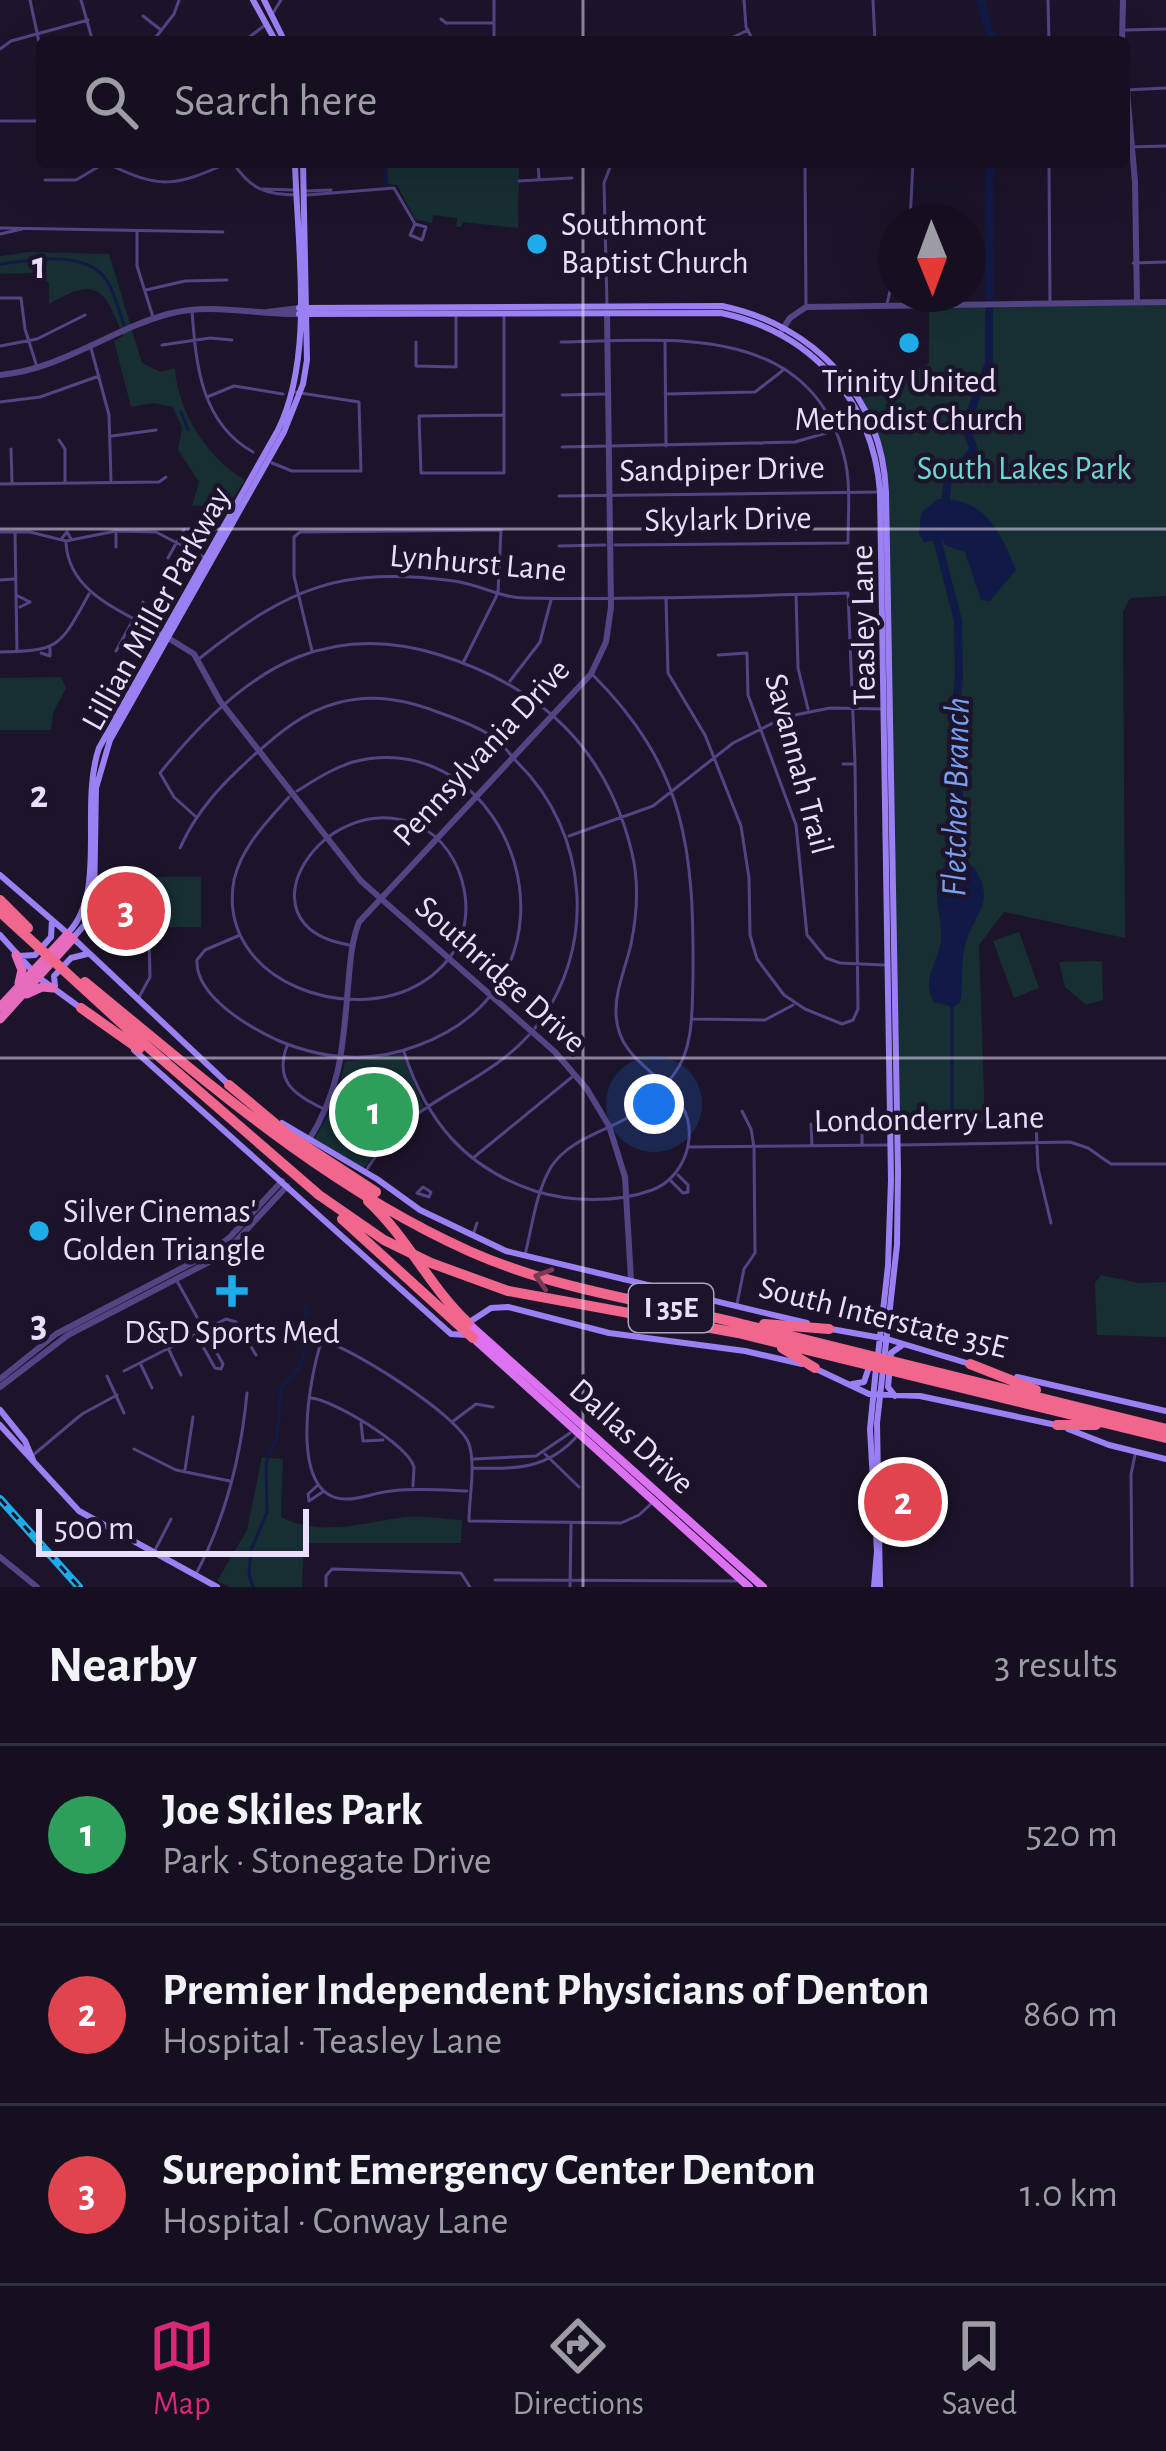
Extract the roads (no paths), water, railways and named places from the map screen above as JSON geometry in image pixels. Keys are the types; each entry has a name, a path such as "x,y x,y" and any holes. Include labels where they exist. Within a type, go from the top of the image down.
{"highway":[{"name":"I 35E","path":"0,900 77,980 214,1104 319,1195 404,1251 521,1294 861,1358"},
{"name":"I 35E","path":"0,912 29,934"},
{"path":"0,1019 70,936"},
{"path":"16,955 22,974 17,996"},
{"name":"I 35E","path":"77,980 265,1130 347,1185 448,1241 568,1286 742,1324 1166,1438"},
{"path":"0,1006 38,988 55,990"},
{"path":"81,1008 111,1025 214,1104"},
{"path":"229,1085 290,1136 448,1241"},
{"path":"347,1185 394,1227 436,1288 468,1323"},
{"path":"319,1195 470,1339"},
{"path":"742,1324 829,1329"},
{"path":"772,1342 815,1368"},
{"path":"970,1364 1067,1404"},
{"name":"I 35E","path":"901,1368 1166,1429"},
{"path":"1058,1425 1106,1424"}],"main road":[{"path":"254,0 271,18 275,36"},
{"path":"264,0 282,36"},
{"path":"299,168 302,311"},
{"name":"Teasley Lane","path":"302,311 722,306 782,330 820,352 854,391 873,427 883,492 894,1145 894,1231 876,1395 877,1587"},
{"name":"Teasley Lane","path":"420,310 456,314 504,310"},
{"name":"Lillian Miller Parkway","path":"70,936 92,912 93,784 125,707 265,459 297,393 302,311"},
{"name":"Lillian Miller Parkway","path":"165,636 265,459"},
{"name":"South Interstate 35E","path":"0,875 229,1085 309,1140 472,1237 525,1257 884,1338 1084,1395 1166,1411"},
{"path":"16,955 34,955 53,934 51,919"},
{"path":"0,935 36,974 115,1032 451,1334 486,1344 514,1364"},
{"path":"55,990 54,976 76,954 90,955"},
{"name":"South Interstate 35E","path":"468,1323 491,1308 508,1307 609,1333 746,1351 815,1368 876,1395 922,1397 1058,1425 1166,1459"},
{"name":"Dallas Drive","path":"468,1323 578,1430"},
{"path":"848,1383 866,1379 872,1347 866,1336"},
{"name":"Dallas Drive","path":"470,1339 741,1574 763,1587"},
{"path":"895,1396 888,1387 891,1353 904,1344"},
{"path":"0,1411 79,1511 217,1587"},
{"path":"0,1425 35,1457"},
{"name":"Dallas Drive","path":"741,1574 749,1587"}],"street":[{"path":"30,0 38,35"},
{"path":"81,0 92,36"},
{"path":"158,36 179,0"},
{"path":"250,36 271,18 281,0"},
{"path":"494,0 494,36"},
{"path":"744,0 751,36"},
{"path":"873,0 875,36"},
{"path":"1048,0 1049,36"},
{"path":"1122,36 1123,0"},
{"path":"142,16 162,32"},
{"path":"440,19 494,23"},
{"path":"0,49 11,41 88,20"},
{"path":"1121,30 1166,29"},
{"path":"736,36 748,30"},
{"path":"1130,89 1166,88"},
{"path":"0,121 36,121"},
{"path":"1135,302 1130,147 1166,146"},
{"path":"46,180 76,180 95,168"},
{"path":"117,168 175,183 216,168"},
{"path":"236,168 261,190 394,188 415,224"},
{"path":"538,168 538,181"},
{"name":"Pennsylvania Drive","path":"309,1140 326,1110 341,1059 358,922 591,674 607,642 611,596 604,183 610,168"},
{"path":"805,168 806,307"},
{"path":"911,204 913,168"},
{"path":"1049,168 1050,303"},
{"path":"519,182 572,178"},
{"path":"137,230 136,266 154,319"},
{"path":"0,231 223,232"},
{"path":"1135,263 1166,262"},
{"path":"144,290 185,281 227,280"},
{"path":"0,298 21,298 38,369"},
{"path":"986,304 1166,302"},
{"path":"782,330 806,307 878,306"},
{"path":"192,309 206,398 225,430 253,452"},
{"path":"0,374 38,369 154,319 192,309 302,311"},
{"path":"504,310 504,416 504,473 421,473 419,416 504,416"},
{"path":"416,342 416,366 456,367 456,314"},
{"path":"0,346 29,341 85,315"},
{"path":"162,345 195,339 232,340"},
{"path":"664,341 666,446"},
{"path":"561,342 711,341 738,347 783,369 813,395 835,430 847,465 848,492"},
{"path":"91,347 111,436 111,482"},
{"path":"665,394 754,392 783,369"},
{"path":"0,402 40,397 100,375"},
{"path":"206,398 234,386 283,394"},
{"path":"265,459 292,472 361,471 359,402 297,393"},
{"path":"562,394 608,394"},
{"path":"111,436 156,430"},
{"path":"562,447 809,442 835,430"},
{"path":"59,440 64,449 65,483"},
{"path":"10,449 12,483"},
{"path":"0,484 159,482 166,477"},
{"name":"Skylark Drive","path":"559,547 848,543 848,492"},
{"name":"Sandpiper Drive","path":"559,496 883,492"},
{"path":"168,558 184,529"},
{"path":"312,652 294,561 294,537 300,532 501,530 498,593 464,663"},
{"path":"15,531 17,652"},
{"path":"0,532 66,541 116,531 156,532 206,557"},
{"path":"116,531 116,547"},
{"path":"0,652 50,648 61,640 90,592 70,569 66,541"},
{"path":"0,580 16,579"},
{"name":"Lynhurst Lane","path":"198,659 254,616 298,592 347,580 460,581 520,598 848,593 854,708"},
{"name":"Southridge Drive","path":"90,592 198,659 224,706 291,795 378,898 575,1074 609,1126 620,1156 628,1196 631,1280"},
{"path":"796,595 798,668 808,711"},
{"path":"16,596 30,602 16,607"},
{"path":"665,597 668,673 715,757 745,842 753,946 770,980 795,1003 837,1023 855,1017 858,965 854,708"},
{"path":"509,682 540,642 551,598"},
{"path":"116,651 143,602"},
{"path":"194,816 161,781 160,773 192,734 224,706 278,667 312,652 382,643 420,649 509,682 553,715 594,764 622,818 633,857 637,898 616,1020 632,1058 686,1112 687,1148 676,1174 670,1181 628,1196 593,1199 541,1193 500,1177 446,1135 427,1108 403,1051"},
{"name":"Savannah Trail","path":"718,655 746,650 748,694 796,825 807,935 826,958 891,965"},
{"path":"525,1257 541,1193 558,1159 643,1107 663,1087 684,1059 691,1019 691,872 672,792 643,732 591,674"},
{"path":"180,848 194,816 289,725 337,703 375,697 410,701 470,724 496,740 548,797 567,837 578,899 575,939 560,989 532,1031 492,1070 427,1108 387,1139 365,1172"},
{"path":"567,837 653,806 762,726 808,711 886,709"},
{"path":"240,935 205,950 196,960 196,969 212,994 233,1013 288,1044 341,1059 403,1051 455,1027 490,996 517,946 522,887 506,836 474,797 431,767 385,758 336,768 291,795 261,827 238,869 233,901 240,935 257,960 280,978 319,995 376,1000 428,979 448,959 463,933 466,899 455,862 436,838 412,823 381,816 352,823 326,838 299,870 293,889 295,907 306,926 320,937 352,945"},
{"path":"843,764 855,764"},
{"path":"136,1001 150,977 148,889 158,885"},
{"path":"691,1019 765,1019 795,1003"},
{"path":"288,1044 281,1061 290,1090 326,1110"},
{"path":"472,1159 575,1074"},
{"path":"737,1305 744,1269 755,1253 754,1147 742,1111"},
{"path":"862,1123 862,1145"},
{"path":"1036,1123 1051,1223"},
{"path":"812,1124 812,1146"},
{"name":"Londonderry Lane","path":"687,1148 1036,1142 1079,1144 1120,1165 1166,1164"},
{"path":"670,1181 688,1192 688,1185 676,1174"},
{"path":"0,1383 46,1340 221,1250 285,1183"},
{"path":"412,1204 418,1193"},
{"path":"472,1237 477,1223"},
{"path":"171,1278 223,1364 221,1369 215,1368 196,1334"},
{"path":"124,1371 233,1319 256,1354"},
{"path":"313,1337 368,1360 468,1441 469,1521 621,1523 639,1515 657,1498"},
{"path":"322,1339 311,1375 308,1462 319,1484 338,1499 413,1490 470,1491"},
{"path":"168,1348 181,1375"},
{"path":"141,1364 152,1388"},
{"path":"107,1376 124,1413"},
{"path":"195,1575 216,1534 232,1481 247,1393"},
{"path":"35,1457 82,1414 116,1395"},
{"path":"310,1398 339,1405 413,1464 413,1490"},
{"path":"451,1423 476,1404 493,1407"},
{"path":"184,1472 193,1417"},
{"path":"361,1420 363,1441 385,1439"},
{"path":"471,1459 517,1460 544,1452 578,1430"},
{"path":"470,1468 523,1468 549,1460 578,1430"},
{"path":"134,1449 184,1472 232,1481"},
{"path":"544,1452 579,1486"},
{"path":"1132,1587 1135,1453"},
{"path":"319,1484 308,1494 309,1501 325,1490"},
{"path":"154,1554 170,1519"},
{"path":"570,1584 571,1522"},
{"path":"0,1557 37,1587"},
{"path":"326,1587 328,1572 461,1573 470,1587"},
{"path":"495,1580 729,1584 741,1574"}],"waterway":[{"name":"Fletcher Branch","path":"980,0 991,36"},
{"path":"384,168 386,186"},
{"name":"Fletcher Branch","path":"989,297 991,168"},
{"path":"0,264 58,259 86,264 107,281 124,325"},
{"name":"Fletcher Branch","path":"953,475 974,449 965,427 989,363 989,309"},
{"path":"181,412 188,430"},
{"name":"Fletcher Branch","path":"945,504 948,480"},
{"name":"Fletcher Branch","path":"936,535 958,621 959,678 953,729 959,767 959,860"},
{"name":"Fletcher Branch","path":"952,1006 952,1118"},
{"path":"253,1587 251,1550 267,1512 266,1463 277,1437 281,1388 304,1355 306,1308"}],"railway":[{"path":"0,1499 79,1587"}],"place":[{"name":"Southmont Baptist Church","path":"537,244"},
{"name":"Trinity United Methodist Church","path":"909,343"},
{"name":"Surepoint Emergency Center Denton","path":"126,911"},
{"name":"Joe Skiles Park","path":"374,1112"},
{"name":"Silver Cinemas' Golden Triangle","path":"39,1231"},
{"name":"D&D Sports Med","path":"232,1291"},
{"name":"Premier Independent Physicians of Denton","path":"903,1502"}],"park label":[{"name":"South Lakes Park","path":"1024,469"}]}
